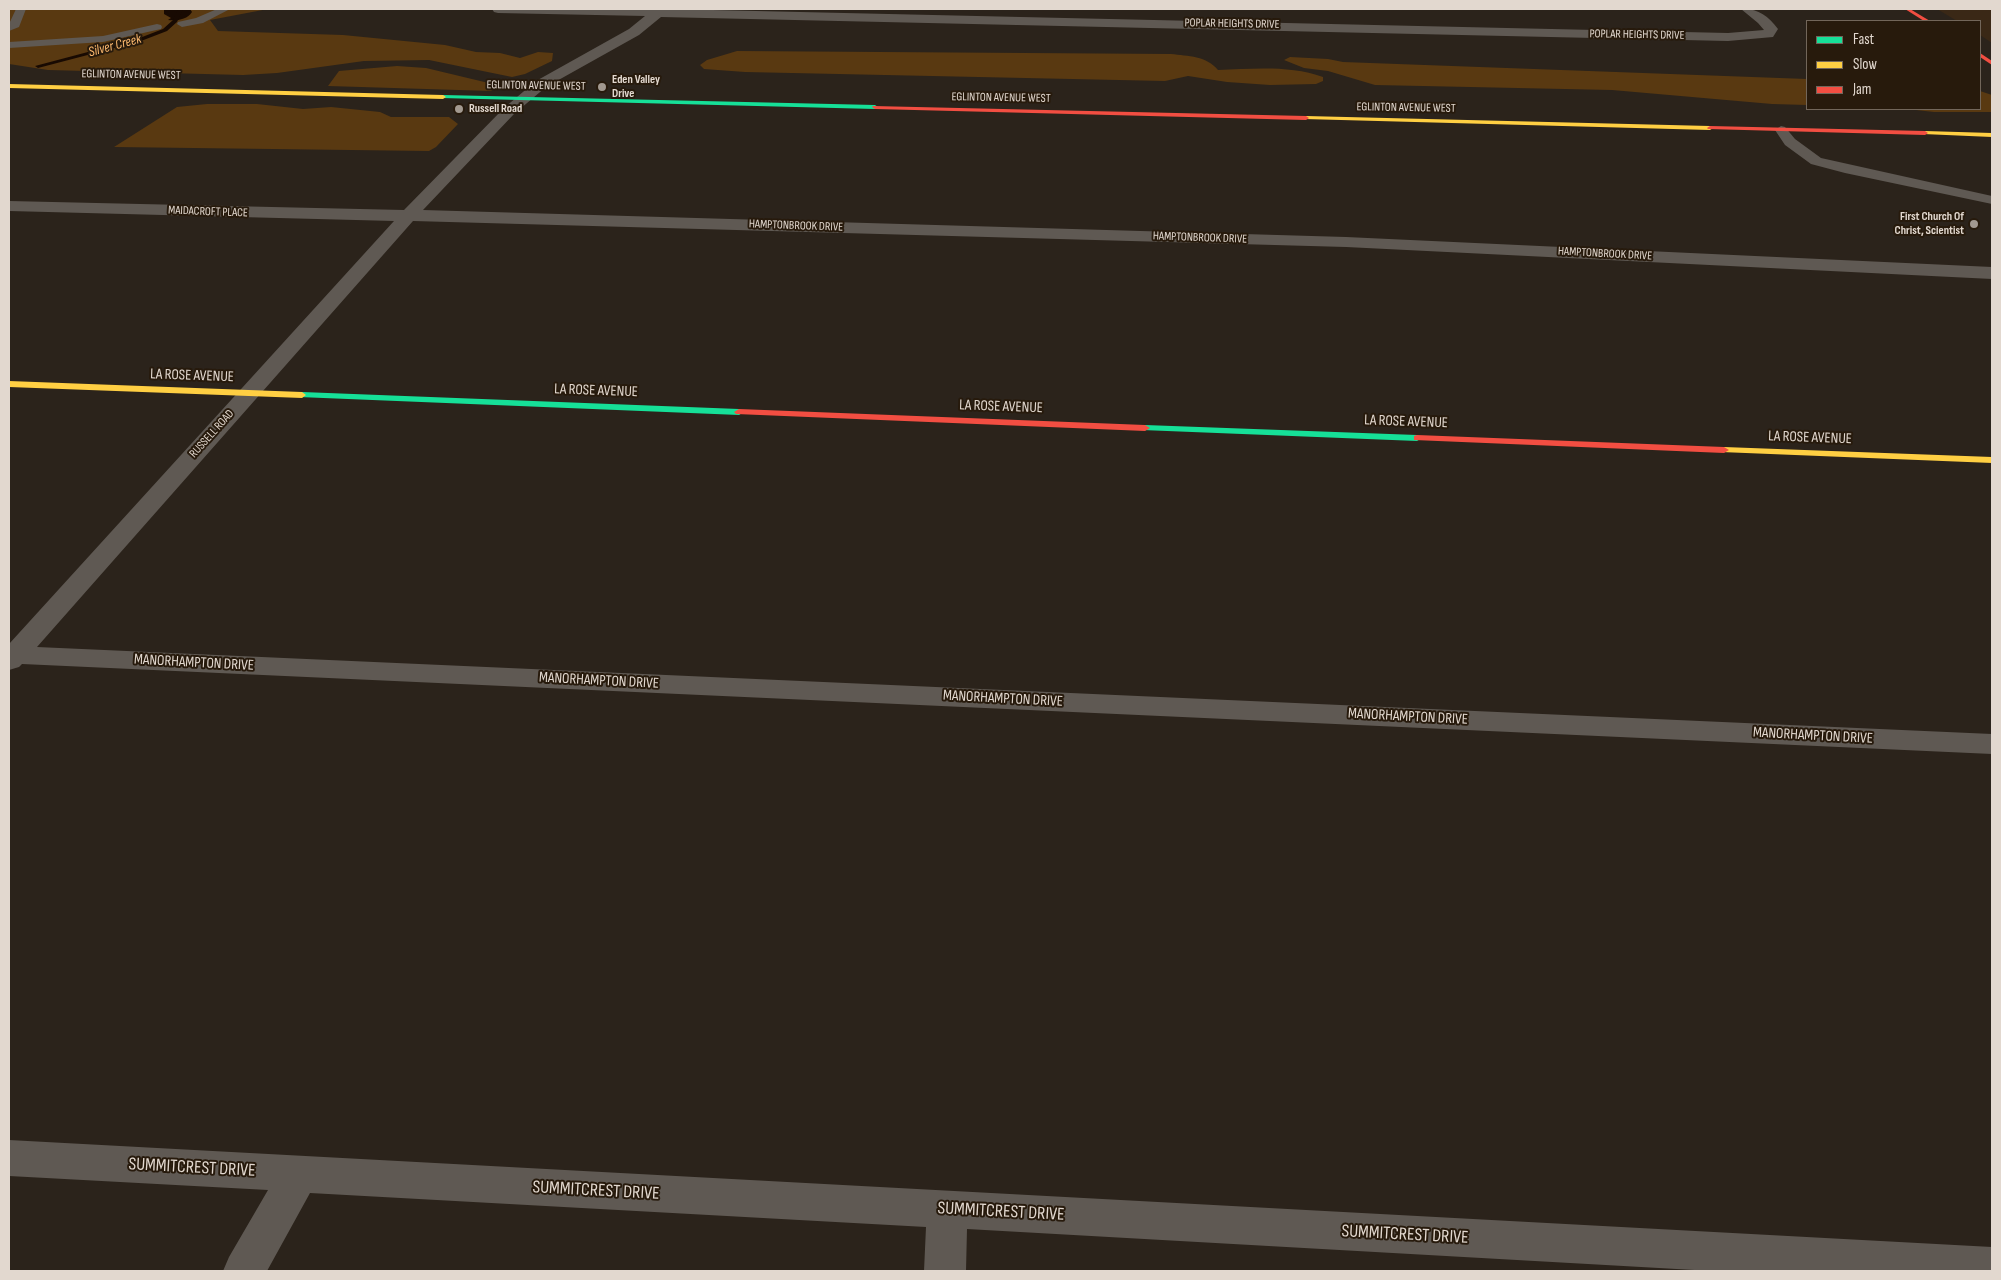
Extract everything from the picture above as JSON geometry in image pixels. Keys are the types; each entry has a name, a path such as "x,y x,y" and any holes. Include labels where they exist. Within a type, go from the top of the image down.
{"main road":[{"path":"1908,9 1925,20"},
{"path":"1981,56 1992,63"},
{"name":"EGLINTON AVENUE WEST","path":"9,86 1992,135"},
{"name":"LA ROSE AVENUE","path":"9,384 1992,460"}],"street":[{"name":"POPLAR HEIGHTS DRIVE","path":"498,9 901,13 1728,37 1768,34 1771,29 1769,25 1747,9"},
{"path":"521,100 541,84 634,32 659,11"},
{"name":"RUSSELL ROAD","path":"12,658 408,216 521,100"},
{"name":"MAIDACROFT PLACE","path":"9,206 408,216"},
{"name":"HAMPTONBROOK DRIVE","path":"408,216 447,215 1346,242 1992,273"},
{"name":"MANORHAMPTON DRIVE","path":"12,658 1992,744"},
{"name":"SUMMITCREST DRIVE","path":"9,1158 1992,1267"},
{"path":"244,1271 299,1175"},
{"path":"945,1271 947,1209"}],"lane":[{"path":"9,28 15,24 21,9"},
{"path":"182,24 199,21 226,9"},
{"path":"9,45 103,39 157,27"},
{"path":"1781,130 1790,142 1822,162 1992,200"}],"shaded area":[{"path":"9,9 268,9 210,20 218,31 343,35 445,45 476,52 500,53 520,58 538,52 553,53 552,61 525,74 512,77 429,60 364,61 277,73 243,75 48,70 9,64"},
{"path":"164,9 190,9 192,12 190,15 178,20 168,20 171,18 164,14"},
{"path":"1937,9 1992,9 1992,43 1981,36 1981,20 1955,20"},
{"path":"737,51 1171,54 1203,59 1214,65 1218,70 1284,69 1323,77 1323,81 1316,84 1270,85 1227,82 1188,76 1165,81 745,72 704,69 700,65 707,60"},
{"path":"1290,57 1328,59 1343,62 1806,79 1806,105 1772,104 1612,90 1375,85 1328,71 1304,68 1284,60"},
{"path":"397,66 426,68 497,85 491,91 328,86 339,71"},
{"path":"1981,91 1992,95 1992,112 1934,112 1916,110 1981,110"},
{"path":"207,104 257,104 303,109 331,107 380,112 391,117 449,117 458,124 436,147 429,151 114,147 177,107"}],"waterway":[{"name":"Silver Creek","path":"38,66 139,40 165,30 175,21 180,9"}],"traffic: fast":[{"path":"443,97 875,107"},
{"path":"302,395 739,412"},
{"path":"1145,428 1417,438"}],"traffic: slow":[{"path":"9,86 443,97"},
{"path":"1306,118 1710,128"},
{"path":"1925,133 1992,135"},
{"path":"9,384 302,395"},
{"path":"1724,450 1992,460"}],"traffic: jam":[{"path":"1907,9 1925,20"},
{"path":"1981,56 1992,63"},
{"path":"875,107 1306,118"},
{"path":"1710,128 1925,133"},
{"path":"739,412 1145,428"},
{"path":"1417,438 1724,450"}],"place":[{"name":"Eden Valley Drive","path":"602,87"},
{"name":"Russell Road","path":"459,109"},
{"name":"First Church Of Christ, Scientist","path":"1974,224"}]}
